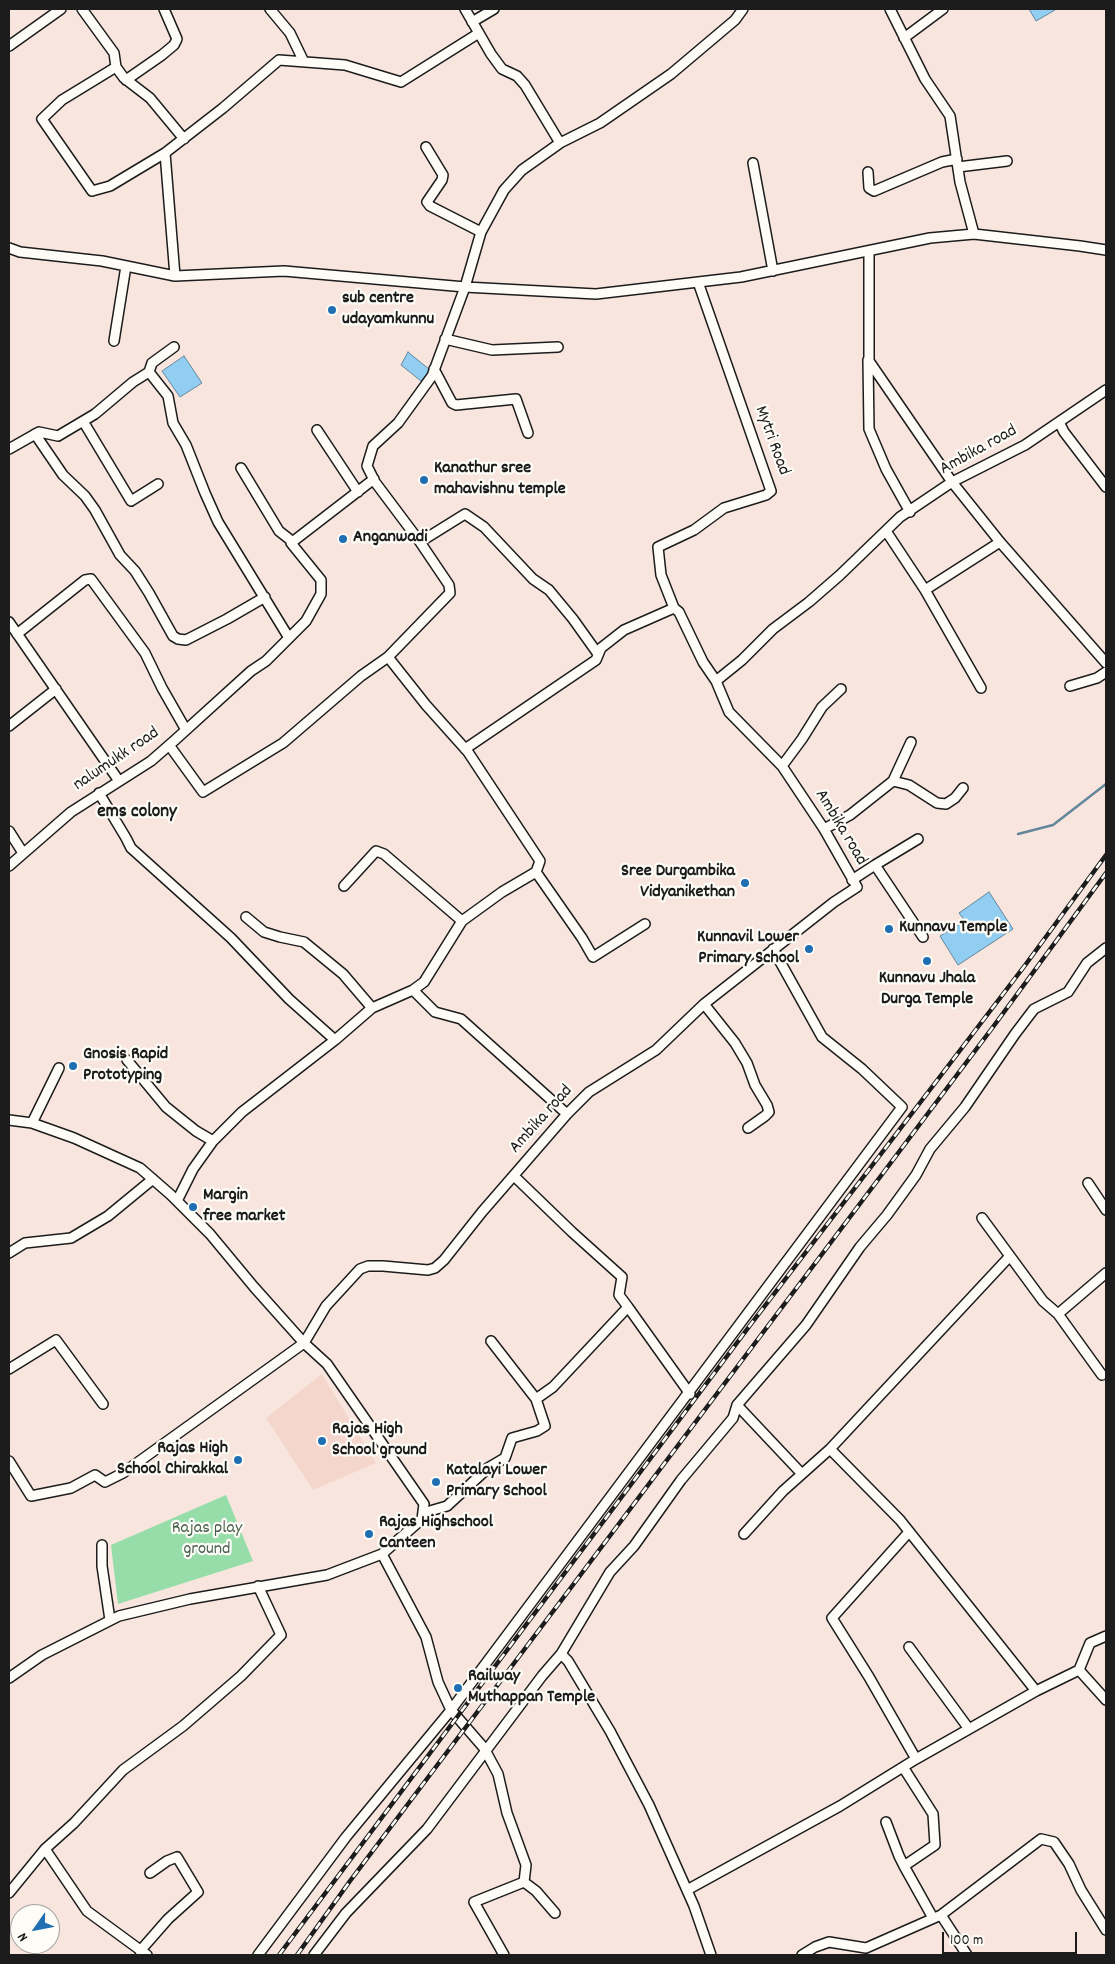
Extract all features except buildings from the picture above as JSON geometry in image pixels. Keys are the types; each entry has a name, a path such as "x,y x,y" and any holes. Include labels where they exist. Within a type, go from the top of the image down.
{"street":[{"path":"9,46 61,9"},
{"path":"82,9 114,53 116,66 126,80 150,98 184,139"},
{"path":"126,80 174,45 177,39 164,9"},
{"path":"270,9 290,33 304,62"},
{"path":"465,9 490,54 502,69 518,76 560,143"},
{"path":"472,22 494,9"},
{"path":"169,745 203,792 283,743 361,676 388,657 450,593 449,585 374,480 367,466 373,446 398,423 432,376 465,287 481,232 504,190 522,170 560,143 600,123 671,74 735,20 743,9"},
{"path":"890,9 925,79 950,116 957,163 974,234"},
{"path":"904,38 943,9"},
{"path":"116,66 62,100 42,119 92,191 110,186 165,154 279,60 345,65 401,82 479,33"},
{"path":"426,147 443,175 442,180 427,202 430,206 481,232"},
{"path":"165,154 175,276"},
{"path":"868,172 869,188 874,190 942,162 1007,161"},
{"path":"753,163 773,271"},
{"path":"9,248 20,252 102,261 175,276 284,271 465,287 596,294 741,278 930,238 974,234 1106,250"},
{"path":"869,252 869,361 952,482 1000,542 1106,663"},
{"path":"869,252 869,430 886,469 910,512"},
{"path":"114,342 126,266"},
{"name":"Mytri Road","path":"698,282 772,491 766,495 724,508 694,530 658,547 660,575 674,608 679,612 703,662 716,681"},
{"path":"445,339 492,350 558,348"},
{"path":"9,450 39,432 58,436 95,414 148,372 152,363 174,347"},
{"path":"434,369 452,403 456,405 516,399 528,433"},
{"path":"148,372 168,396 173,423 186,445 218,522 289,638"},
{"name":"Ambika road","path":"304,1342 326,1306 360,1269 368,1266 428,1270 435,1268 444,1260 482,1212 567,1114 589,1092 656,1050 704,1004 834,902 857,887 824,830 782,766 729,712 716,681 742,660 773,629 809,602 840,575 900,517 952,482 1025,445 1106,390"},
{"path":"82,421 131,501 158,484"},
{"path":"1059,422 1064,432 1106,487"},
{"path":"317,430 358,492"},
{"path":"35,434 64,475 85,496 95,510 120,555 135,571 150,593 173,636 186,640 265,597"},
{"name":"nalumukk road","path":"9,866 71,812 151,760 251,671 266,661 306,621 321,594 321,580 291,544 293,542 279,531 240,468"},
{"path":"293,542 374,480"},
{"path":"420,542 465,514 484,527 533,579 549,590 598,654"},
{"path":"886,531 925,590 981,688"},
{"path":"925,590 1000,542"},
{"path":"17,634 84,580 91,579 145,653 186,730"},
{"path":"465,749 596,660 601,648 624,630 674,608"},
{"path":"9,622 119,781"},
{"path":"178,1201 193,1169 213,1141 242,1112 335,1040 372,1008 413,990 424,982 462,921 502,892 536,872 540,861 465,749 426,705 388,657"},
{"path":"1070,686 1097,678 1106,672"},
{"path":"9,726 56,689"},
{"path":"782,766 822,707 841,690"},
{"path":"824,830 850,815 893,781 911,742"},
{"path":"893,781 909,785 937,803 946,804 963,788"},
{"path":"99,793 130,848 231,938 289,999 335,1040"},
{"path":"9,831 23,853"},
{"path":"852,880 918,839"},
{"path":"344,886 376,851 384,854 462,921"},
{"path":"875,864 923,937"},
{"path":"536,872 593,957 645,924"},
{"path":"246,917 264,932 280,938 304,942 343,974 372,1008"},
{"path":"314,1955 346,1913 428,1829 542,1676 561,1654 610,1572 634,1546 681,1480 733,1418 738,1406 806,1324 860,1247 916,1175 930,1149 965,1107 998,1057 1034,1009 1068,992 1088,963 1106,948"},
{"path":"258,1955 346,1837 451,1710 690,1394 902,1107 862,1069 822,1036 773,949"},
{"path":"413,990 435,1012 460,1019 567,1114"},
{"path":"704,1004 735,1043 747,1063 767,1106 769,1112 748,1128"},
{"path":"127,1060 166,1107 213,1141"},
{"path":"32,1123 59,1068"},
{"path":"9,1120 32,1123 74,1138 140,1168 178,1201 210,1234 254,1287 304,1342 327,1364 424,1504 422,1519 382,1554 327,1575 190,1599 119,1616 42,1655 9,1678"},
{"path":"514,1176 622,1277 619,1294 690,1394"},
{"path":"9,1253 25,1243 71,1238 108,1216 153,1179"},
{"path":"1088,1183 1106,1210"},
{"path":"982,1218 1043,1301 1058,1314 1102,1375"},
{"path":"744,1534 783,1491 830,1449 1010,1256"},
{"path":"1058,1314 1106,1273"},
{"path":"536,1399 553,1387 628,1307"},
{"path":"9,1369 56,1340 103,1404"},
{"path":"423,1513 447,1506 488,1468 504,1458 512,1438 537,1431 545,1426 536,1399 491,1341"},
{"path":"9,1463 31,1496 71,1488 95,1475 106,1482 123,1473 304,1342"},
{"path":"738,1406 802,1474"},
{"path":"830,1449 900,1520 1036,1691"},
{"path":"910,1532 832,1618 869,1676 916,1759"},
{"path":"102,1545 104,1582 110,1620"},
{"path":"382,1554 426,1637 438,1682 451,1710 472,1733 498,1774 507,1813 526,1865 524,1882"},
{"path":"9,1893 45,1849 74,1823 123,1770 196,1715 241,1676 281,1635 258,1586"},
{"path":"687,1890 840,1806 916,1759 1036,1691 1079,1670 1090,1643 1106,1636"},
{"path":"909,1647 969,1729"},
{"path":"561,1654 568,1661 610,1732 649,1805 687,1890 711,1955"},
{"path":"1079,1670 1106,1700"},
{"path":"903,1767 933,1814 935,1845 904,1866"},
{"path":"886,1822 904,1866 937,1917 967,1955"},
{"path":"802,1955 815,1947 829,1942 866,1948 937,1917 1041,1839 1054,1842 1069,1864 1081,1890 1106,1930"},
{"path":"45,1849 87,1911 143,1953 153,1934 198,1892 177,1857 167,1861 150,1873"},
{"path":"524,1882 536,1891 555,1913"},
{"path":"504,1955 474,1902 524,1882"}],"shaded area":[{"name":"Rajas High School ground","path":"322,1374 376,1463 313,1490 266,1418"}],"green space":[{"name":"Rajas play ground","path":"226,1495 253,1561 118,1604 111,1545"}],"water":[{"path":"1029,9 1054,9 1055,10 1036,21"},
{"path":"408,352 430,370 421,381 401,365"},
{"path":"184,356 202,383 180,397 162,371"},
{"path":"989,892 1013,929 958,965 940,936 965,921 959,913"}],"waterway":[{"path":"1018,834 1053,825 1106,784"}],"railway":[{"path":"279,1955 751,1324 1026,964 1106,855"},
{"path":"297,1955 350,1881 993,1027 1106,873"}],"place":[{"name":"sub centre udayamkunnu","path":"332,310"},
{"name":"Kanathur sree mahavishnu temple","path":"424,480"},
{"name":"Anganwadi","path":"343,539"},
{"name":"Sree Durgambika Vidyanikethan","path":"745,883"},
{"name":"Kunnavu Temple","path":"889,929"},
{"name":"Kunnavil Lower Primary School","path":"809,949"},
{"name":"Kunnavu Jhala Durga Temple","path":"927,961"},
{"name":"Gnosis Rapid Prototyping","path":"73,1066"},
{"name":"Margin free market","path":"193,1207"},
{"name":"Rajas High School ground","path":"322,1441"},
{"name":"Rajas High School Chirakkal","path":"238,1460"},
{"name":"Katalayi Lower Primary School","path":"436,1482"},
{"name":"Rajas Highschool Canteen","path":"369,1534"},
{"name":"Railway Muthappan Temple","path":"458,1688"}],"district":[{"name":"ems colony","path":"137,813"}]}
